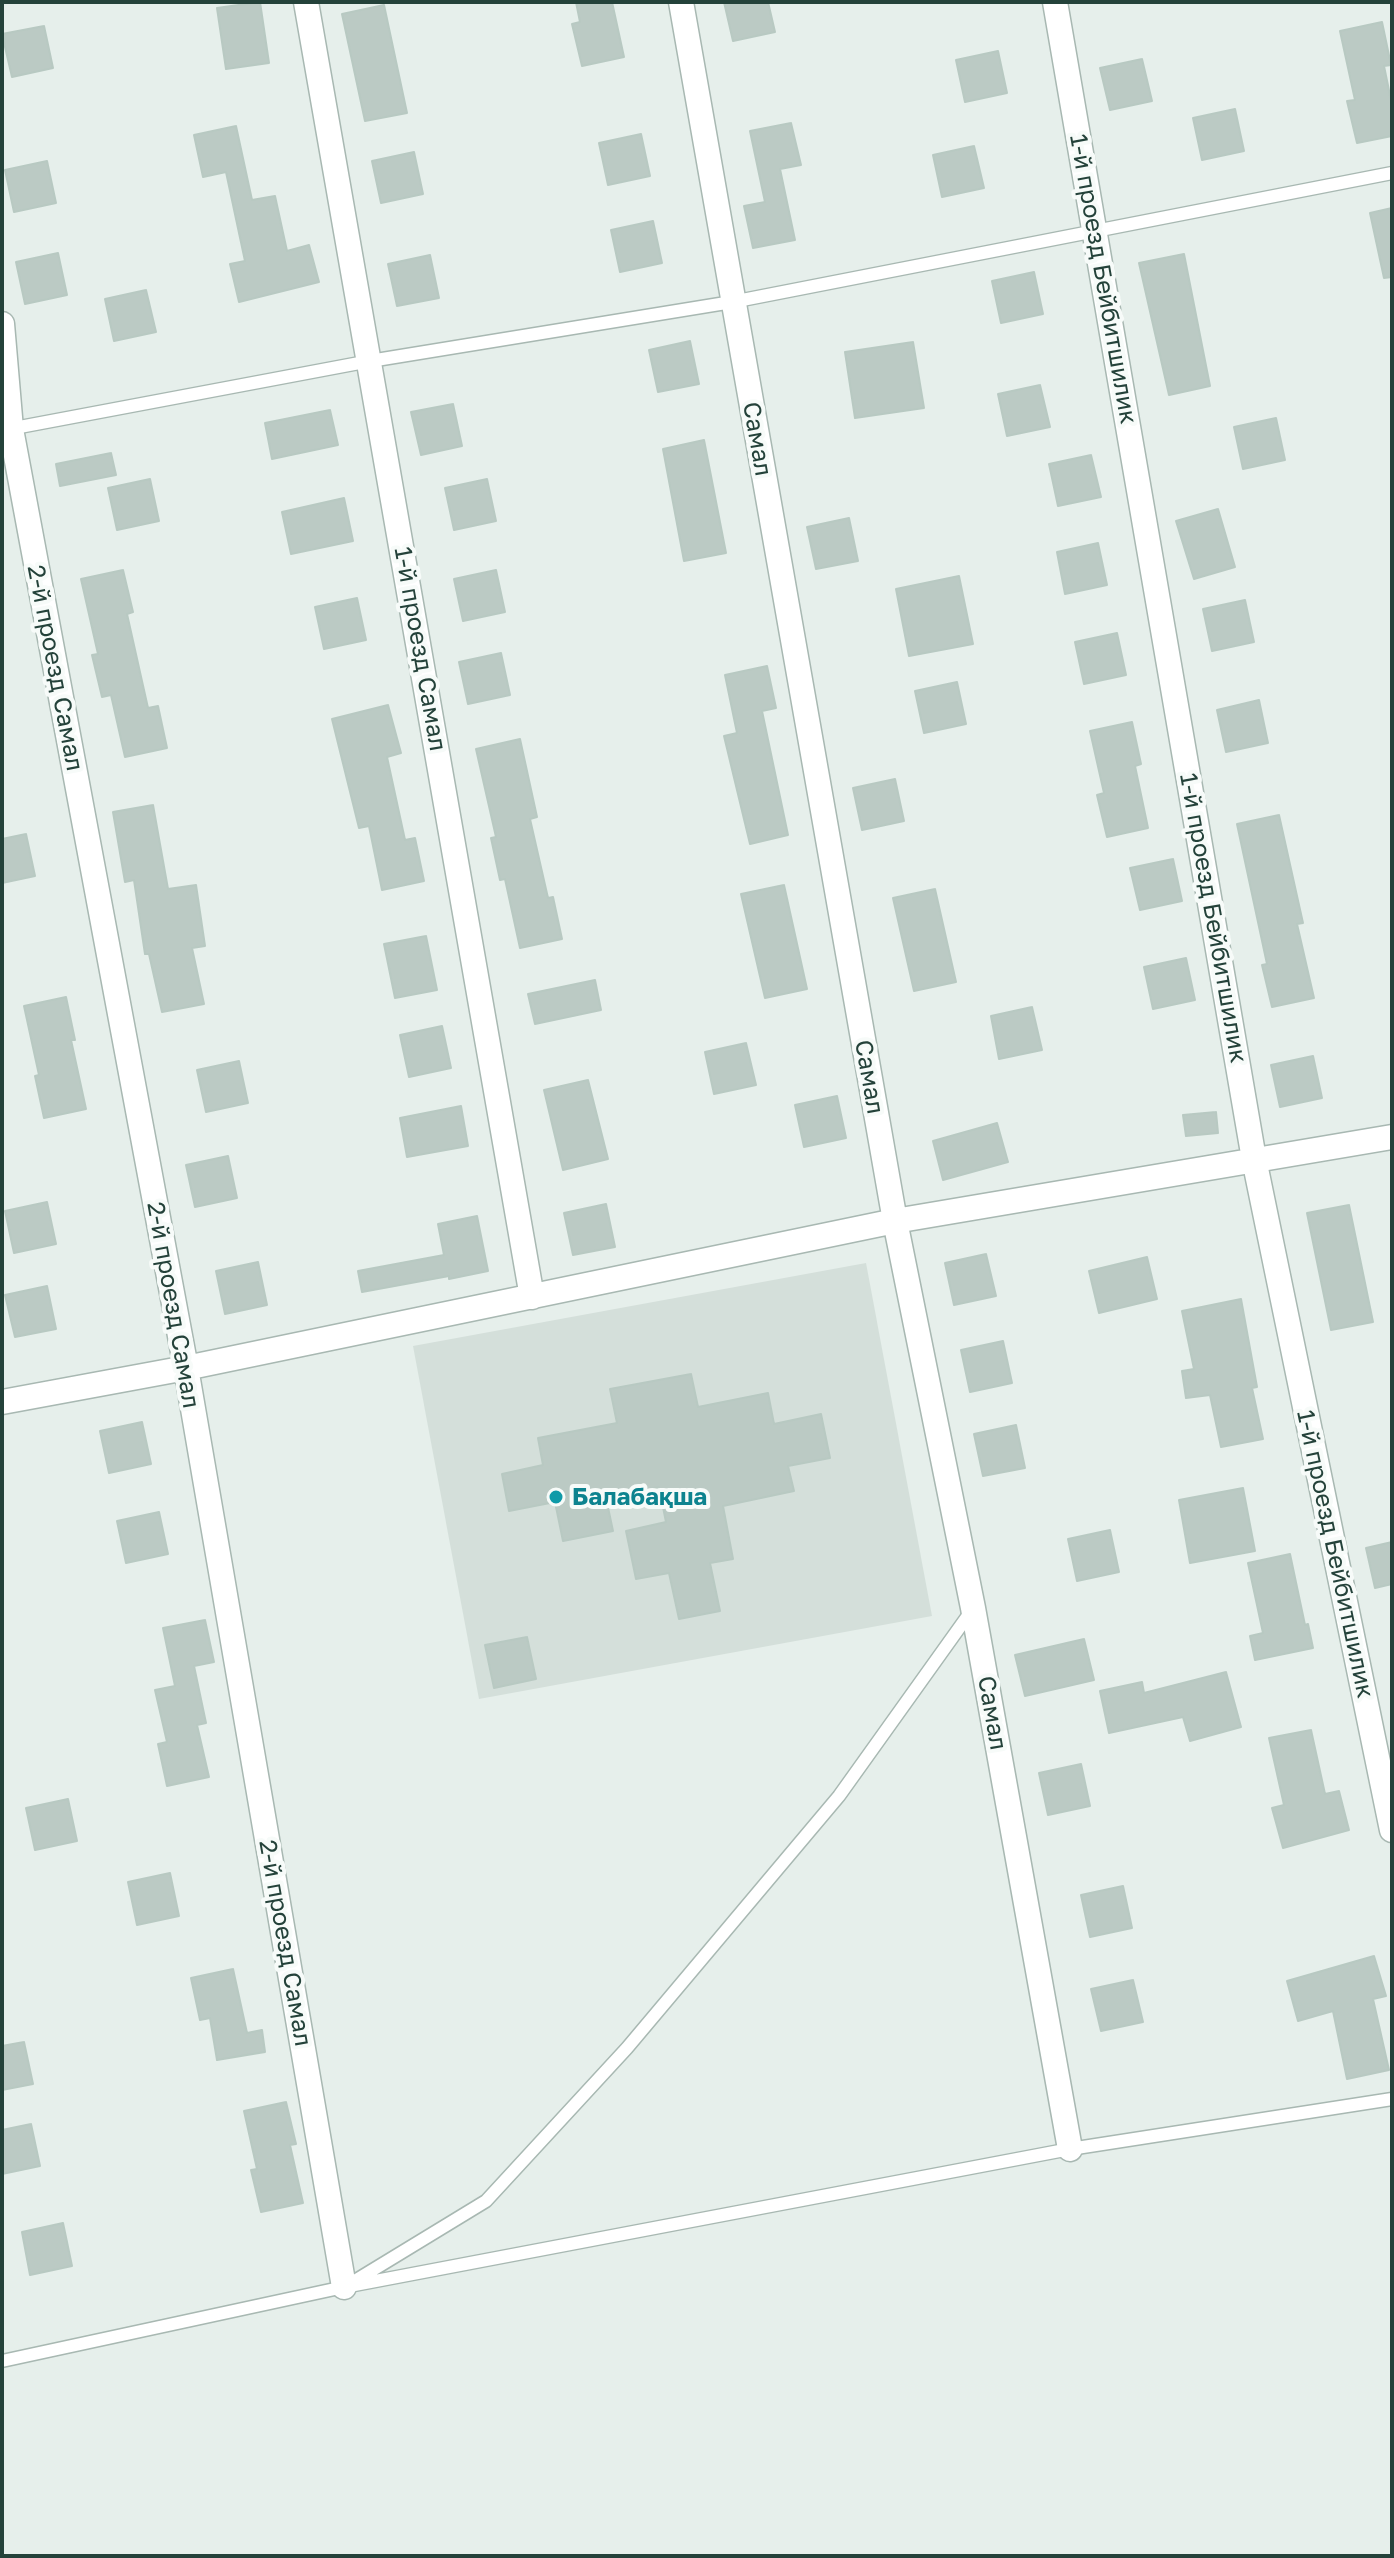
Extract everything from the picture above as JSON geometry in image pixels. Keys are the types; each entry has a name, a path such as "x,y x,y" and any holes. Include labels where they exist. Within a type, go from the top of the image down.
{"street":[{"name":"1-й проезд Самал","path":"306,2 532,1297"},
{"name":"Самал","path":"681,2 895,1221 973,1608 1070,2149"},
{"name":"1-й проезд Бейбитшилик","path":"1055,2 1254,1159 1392,1830"},
{"name":"2-й проезд Самал","path":"2,324 6,429 186,1368 344,2287"},
{"path":"2,1402 186,1368 895,1221 1392,1137"}],"lane":[{"path":"6,429 370,361 732,302 1392,173"},
{"path":"344,2287 486,2201 627,2048 839,1796 973,1608"},
{"path":"2,2361 344,2287 1070,2149 1392,2099"}],"shaded area":[{"path":"866,1263 932,1616 479,1699 413,1346"}],"building":[{"path":"260,2 269,63 226,69 217,8"},
{"path":"576,2 612,2 624,57 582,66 572,24 580,22"},
{"path":"724,2 768,2 775,32 733,41"},
{"path":"384,5 407,113 365,121 342,14"},
{"path":"1382,22 1391,65 1384,66 1392,105 1392,136 1357,143 1347,101 1355,100 1340,31"},
{"path":"44,26 53,68 12,77 2,34"},
{"path":"998,51 1007,93 965,102 956,60"},
{"path":"1142,59 1152,101 1110,110 1100,68"},
{"path":"1235,109 1244,151 1202,160 1193,118"},
{"path":"791,123 801,165 780,169 795,240 753,248 744,206 765,202 750,131"},
{"path":"236,126 252,200 275,196 287,251 309,245 319,282 239,302 230,264 245,261 226,172 203,177 194,135"},
{"path":"641,134 650,176 608,185 599,143"},
{"path":"974,146 984,188 942,197 933,155"},
{"path":"414,152 423,194 381,203 372,161"},
{"path":"47,161 56,203 14,212 5,170"},
{"path":"1392,208 1392,277 1384,278 1370,213"},
{"path":"653,221 662,263 620,272 611,230"},
{"path":"58,253 67,295 25,304 16,262"},
{"path":"1184,254 1210,386 1169,395 1139,263"},
{"path":"430,255 439,298 397,306 388,264"},
{"path":"1034,272 1043,314 1001,323 992,281"},
{"path":"146,290 156,332 114,341 105,299"},
{"path":"690,341 699,384 658,392 649,350"},
{"path":"913,342 924,408 855,418 845,352"},
{"path":"1040,385 1050,427 1007,436 998,394"},
{"path":"453,404 462,446 421,455 411,412"},
{"path":"330,410 338,445 272,459 265,423"},
{"path":"1276,418 1285,460 1243,469 1234,427"},
{"path":"704,440 726,553 684,561 663,449"},
{"path":"111,453 116,475 60,486 56,464"},
{"path":"1091,455 1101,497 1058,506 1049,464"},
{"path":"150,479 159,521 117,530 108,488"},
{"path":"487,479 496,521 454,530 445,488"},
{"path":"344,498 353,541 291,554 282,512"},
{"path":"1218,509 1235,567 1194,579 1176,521"},
{"path":"849,518 858,561 816,569 807,527"},
{"path":"1098,543 1107,585 1065,594 1057,552"},
{"path":"123,570 133,612 127,614 148,708 158,706 167,748 125,757 111,695 102,697 92,655 98,654 81,579"},
{"path":"496,570 505,612 463,621 454,579"},
{"path":"959,576 973,644 909,656 896,589"},
{"path":"357,598 366,640 324,649 315,607"},
{"path":"1245,600 1254,642 1212,651 1203,609"},
{"path":"1117,633 1126,675 1084,684 1075,642"},
{"path":"501,653 510,695 468,704 459,662"},
{"path":"767,666 776,708 762,711 788,835 750,844 724,736 737,733 725,675"},
{"path":"957,682 966,724 924,733 915,691"},
{"path":"1259,700 1268,743 1226,752 1217,710"},
{"path":"388,705 401,753 387,757 405,840 415,838 424,881 382,890 369,826 359,828 332,719"},
{"path":"1132,722 1141,764 1135,766 1148,828 1107,837 1097,795 1104,793 1090,731"},
{"path":"520,739 537,817 530,819 548,898 553,897 562,939 520,948 505,879 500,880 491,838 496,837 476,749"},
{"path":"895,779 904,821 862,830 853,788"},
{"path":"153,805 168,889 196,885 205,946 192,948 204,1004 162,1012 149,954 145,954 134,880 125,882 113,812"},
{"path":"1279,815 1303,923 1297,924 1314,998 1272,1007 1262,965 1267,964 1237,824"},
{"path":"26,834 35,876 2,883 2,839"},
{"path":"1173,859 1182,901 1140,910 1130,868"},
{"path":"784,885 807,989 765,998 741,894"},
{"path":"935,889 956,982 914,991 893,898"},
{"path":"426,936 437,990 395,998 384,944"},
{"path":"1186,958 1195,1000 1153,1009 1144,967"},
{"path":"595,980 601,1010 535,1024 528,994"},
{"path":"66,997 75,1040 71,1040 86,1109 44,1118 35,1076 39,1075 24,1006"},
{"path":"1032,1007 1042,1050 999,1059 991,1016"},
{"path":"442,1026 451,1068 409,1077 400,1035"},
{"path":"746,1043 756,1085 714,1094 705,1052"},
{"path":"1313,1056 1322,1098 1280,1107 1271,1065"},
{"path":"239,1061 248,1103 206,1112 197,1070"},
{"path":"588,1080 608,1159 563,1170 544,1090"},
{"path":"837,1096 846,1138 804,1147 795,1105"},
{"path":"461,1106 468,1146 407,1157 400,1118"},
{"path":"1216,1112 1218,1133 1186,1136 1183,1115"},
{"path":"997,1123 1008,1162 943,1180 933,1141"},
{"path":"228,1156 237,1198 195,1207 186,1165"},
{"path":"47,1202 56,1244 14,1253 5,1211"},
{"path":"606,1204 615,1247 573,1255 564,1213"},
{"path":"1349,1205 1373,1322 1331,1330 1307,1213"},
{"path":"477,1216 488,1271 362,1292 358,1271 444,1255 438,1224"},
{"path":"986,1254 996,1296 954,1305 945,1263"},
{"path":"1147,1257 1157,1299 1099,1313 1089,1271"},
{"path":"258,1262 267,1305 225,1314 216,1271"},
{"path":"47,1286 56,1329 15,1337 5,1295"},
{"path":"1241,1299 1257,1387 1252,1388 1263,1439 1221,1447 1210,1395 1186,1398 1182,1371 1194,1369 1182,1311"},
{"path":"1003,1341 1012,1383 970,1392 961,1350"},
{"name":"Балабақша","path":"691,1374 698,1407 768,1393 774,1424 821,1414 830,1458 788,1466 794,1491 723,1506 733,1559 710,1563 720,1611 679,1619 669,1573 636,1579 626,1531 666,1522 659,1487 606,1498 613,1531 563,1541 555,1502 509,1511 502,1474 543,1465 538,1438 617,1423 610,1389"},
{"path":"142,1422 151,1464 109,1473 100,1431"},
{"path":"1016,1425 1025,1468 983,1476 974,1434"},
{"path":"1243,1488 1255,1551 1190,1563 1179,1500"},
{"path":"159,1512 168,1554 126,1563 117,1521"},
{"path":"1110,1530 1119,1572 1077,1581 1068,1539"},
{"path":"1392,1542 1392,1584 1375,1588 1366,1548"},
{"path":"1290,1554 1313,1648 1255,1660 1250,1636 1263,1633 1248,1563"},
{"path":"205,1620 214,1662 194,1666 206,1723 197,1725 209,1777 167,1786 158,1744 167,1742 155,1690 175,1686 163,1628"},
{"path":"527,1637 536,1679 494,1688 485,1645"},
{"path":"1084,1639 1094,1680 1025,1696 1015,1655"},
{"path":"1226,1672 1241,1727 1190,1741 1183,1717 1109,1733 1100,1691 1142,1682 1144,1693"},
{"path":"1311,1730 1325,1794 1339,1791 1349,1830 1283,1848 1272,1808 1284,1805 1269,1738"},
{"path":"1081,1764 1090,1806 1048,1815 1039,1773"},
{"path":"68,1799 77,1841 35,1850 26,1808"},
{"path":"170,1873 179,1916 137,1925 128,1882"},
{"path":"1123,1886 1132,1928 1090,1937 1081,1895"},
{"path":"1374,1956 1386,1996 1373,1999 1389,2070 1347,2079 1333,2011 1298,2021 1287,1981"},
{"path":"233,1969 247,2033 262,2030 265,2052 217,2060 210,2018 200,2020 191,1978"},
{"path":"1133,1980 1143,2022 1101,2031 1091,1989"},
{"path":"24,2042 33,2084 2,2090 2,2046"},
{"path":"286,2102 296,2144 290,2145 303,2203 261,2212 251,2170 257,2169 244,2111"},
{"path":"31,2124 40,2166 2,2174 2,2130"},
{"path":"63,2223 72,2266 30,2275 22,2232"}],"place":[{"name":"Балабақша","path":"556,1497"}]}
